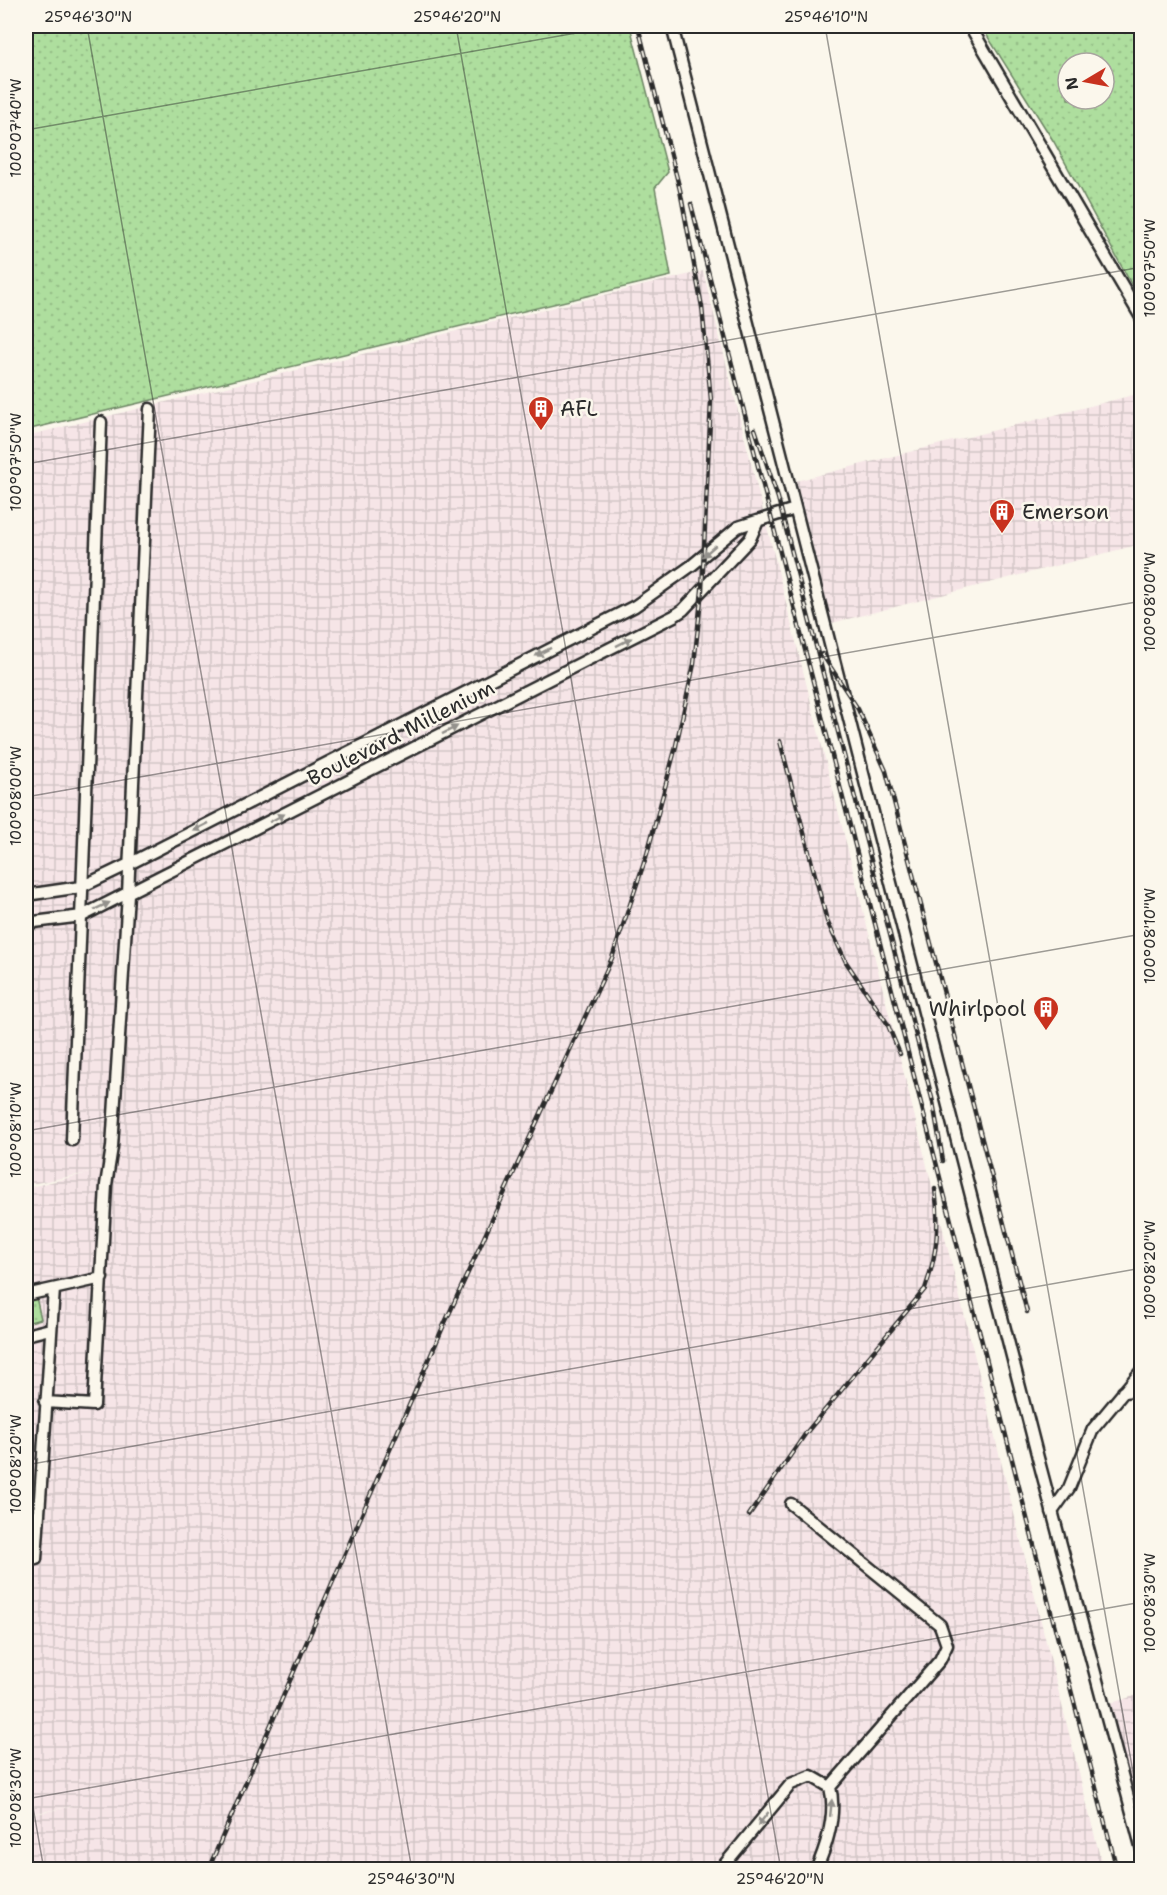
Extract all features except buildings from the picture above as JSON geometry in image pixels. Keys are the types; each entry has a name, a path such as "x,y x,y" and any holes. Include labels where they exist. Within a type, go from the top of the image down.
{"street":[{"path":"672,26 1052,1512 1142,1850"},
{"path":"970,26 1142,319"},
{"path":"45,1402 94,1405 128,894 150,410"},
{"path":"72,1140 101,422"},
{"name":"Boulevard Millenium","path":"26,895 81,887 129,864 635,606 692,566 735,529 795,509"},
{"name":"Boulevard Millenium","path":"26,923 82,916 680,613 750,539 758,520"},
{"path":"26,1295 102,1278"},
{"path":"26,1562 36,1559 54,1288"},
{"path":"26,1335 50,1329"},
{"path":"1052,1512 1069,1488 1093,1429 1142,1370"},
{"path":"1123,1392 1142,1390"},
{"path":"791,1504 940,1624 947,1645 940,1660 826,1784"},
{"path":"720,1869 791,1784 811,1776 826,1784 833,1800 828,1832 816,1869"}],"shaded area":[{"path":"703,271 1103,1869 26,1869 26,1816 83,1804 26,1815 26,1188 93,1172 26,1185 26,436"},
{"path":"1141,393 1141,544 832,623 796,481"},
{"path":"1142,1694 1141,1823 1111,1703"}],"green space":[{"path":"26,26 630,26 668,172 655,188 671,276 26,430"},
{"path":"981,26 1141,26 1141,302 1054,142"},
{"path":"36,1297 41,1319 26,1323 26,1299"}],"railway":[{"path":"208,1870 443,1327 612,958 647,854 675,750 694,664 702,590 711,400 702,307 680,190 638,26"},
{"path":"691,204 1117,1870"},
{"path":"755,429 778,498 933,1102 943,1161"},
{"path":"822,654 858,709 886,771 1027,1312"},
{"path":"780,741 827,921 846,962 887,1023 900,1054"},
{"path":"749,1515 806,1433 925,1289 936,1240 935,1189"}],"place":[{"name":"AFL","path":"541,432"},
{"name":"Emerson","path":"1002,535"},
{"name":"Whirlpool","path":"1046,1032"}]}
